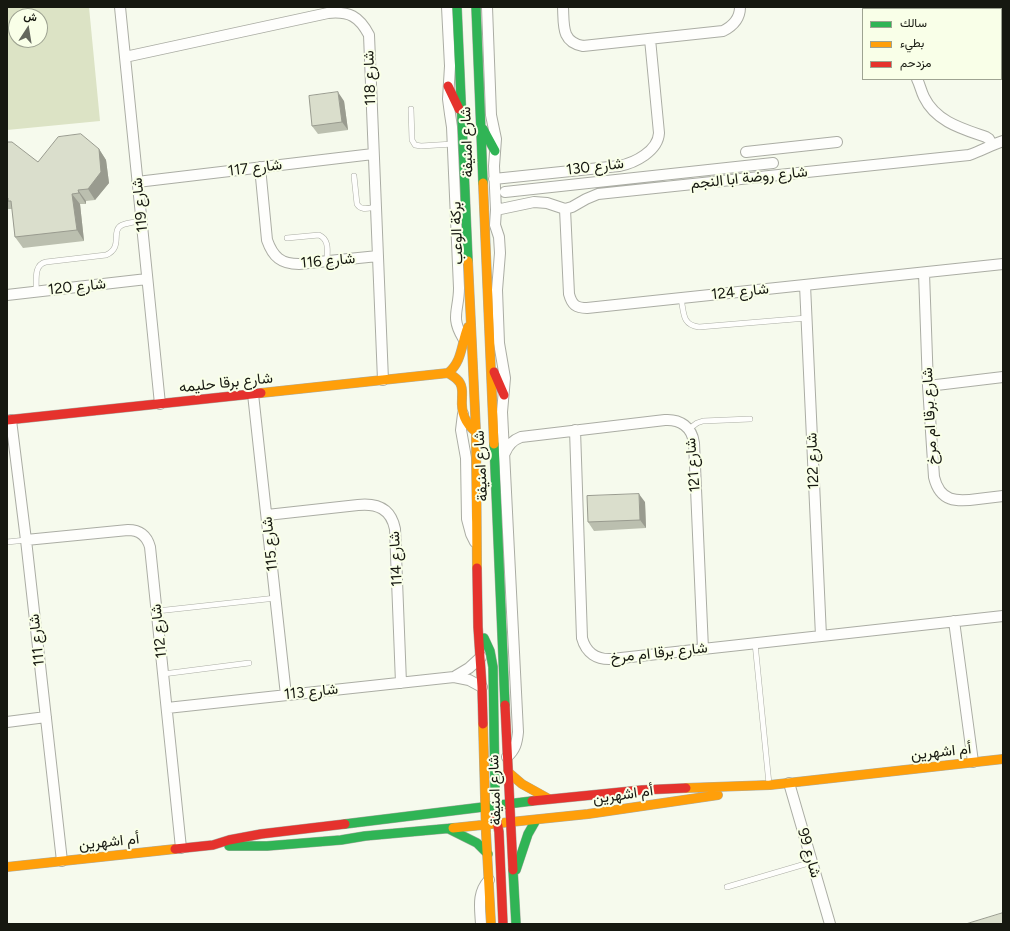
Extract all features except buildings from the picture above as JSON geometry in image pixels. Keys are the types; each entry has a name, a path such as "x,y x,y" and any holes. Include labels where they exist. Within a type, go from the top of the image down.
{"street":[{"name":"شارع 119","path":"120,7 160,404"},
{"name":"بركة الوعب","path":"447,7 450,66 448,107 452,127 459,288 456,318 457,328 463,338"},
{"name":"شارع امنيفة","path":"458,7 476,432 478,628 493,815 488,854 491,924"},
{"name":"شارع امنيفة","path":"476,7 490,363 500,466"},
{"path":"486,265 496,225 494,179 496,139 491,115 487,7"},
{"path":"563,7 565,32 570,40 578,45 588,46 723,31 733,25 739,15 740,7"},
{"name":"شارع 118","path":"124,57 328,13 338,12 349,14 357,18 364,25 369,35 383,380"},
{"name":"شارع 130","path":"494,179 619,166 633,162 646,154 658,141 659,133 650,39"},
{"path":"918,80 924,98 946,121 986,137 992,144"},
{"path":"448,86 462,115"},
{"path":"481,126 495,151"},
{"name":"شارع روضة ابا النجم","path":"565,209 598,194 969,155 992,144 1003,141"},
{"path":"746,152 837,142"},
{"path":"771,149 773,163 778,175"},
{"name":"شارع 117","path":"137,182 373,154"},
{"path":"505,192 773,163"},
{"name":"شارع 116","path":"260,167 268,240 270,249 275,256 290,264 378,256"},
{"path":"496,210 534,202 547,203 565,209"},
{"name":"شارع 124","path":"565,209 569,294 574,305 580,308 1003,264"},
{"path":"496,225 500,245 497,290 499,343 505,378 502,407 505,453"},
{"name":"شارع برقا ام مرخ","path":"924,273 928,386 934,476 937,487 945,496 955,500 1003,496"},
{"name":"شارع 120","path":"7,295 147,279"},
{"name":"شارع 122","path":"805,285 821,636"},
{"path":"462,386 458,379 448,372 456,366 460,356 465,332 471,321"},
{"path":"460,356 463,371 462,430 466,458 467,519 471,534 477,546"},
{"path":"490,363 504,395"},
{"name":"شارع برقا حليمه","path":"9,420 448,372"},
{"path":"928,386 1003,377"},
{"name":"شارع 115","path":"253,394 286,695"},
{"path":"463,414 468,424 476,432"},
{"name":"شارع 121","path":"521,437 670,419 681,422 689,429 694,443 703,649"},
{"name":"شارع 111","path":"9,420 26,540 62,861"},
{"path":"503,421 509,429 521,437"},
{"name":"شارع برقا ام مرخ","path":"575,430 582,638 586,649 595,657 606,660 1003,616"},
{"path":"508,757 514,750 518,732 500,466 509,444 521,437"},
{"name":"شارع 114","path":"267,515 370,504 382,508 391,517 395,529 401,683"},
{"name":"شارع 112","path":"26,540 128,530 141,532 147,539 150,547 181,848"},
{"path":"954,621 973,762"},
{"path":"478,628 487,643 493,667 493,815 503,924"},
{"name":"شارع 113","path":"454,677 481,657"},
{"name":"شارع 113","path":"167,708 454,677 469,680 482,687"},
{"path":"7,722 46,717"},
{"name":"شارع امنيفة","path":"508,757 516,924"},
{"name":"أم اشهرين","path":"510,808 549,799 642,790 767,785 1003,759"},
{"path":"508,772 523,786 549,799"},
{"name":"شارع 99","path":"789,783 830,924"},
{"name":"أم اشهرين","path":"493,815 510,822 536,820 715,796 767,785"},
{"path":"573,806 586,802 601,794"},
{"path":"365,836 387,827 398,825 493,815 510,808 522,812"},
{"name":"شارع امنيفة","path":"213,845 280,845 341,840 365,836 449,828 493,815"},
{"name":"شارع امنيفة","path":"213,845 229,840 261,834 493,815"},
{"path":"514,879 528,834 536,820"},
{"path":"449,828 477,844 488,854"},
{"name":"أم اشهرين","path":"7,867 213,845"},
{"path":"481,924 480,897 483,888 489,880"}],"lane":[{"path":"411,109 412,140 415,145 453,144"},
{"path":"354,176 358,206 363,208 376,207"},
{"path":"36,291 37,272 40,264 106,255 116,245 116,233 118,227 123,224 141,221"},
{"path":"287,238 319,235 323,237 327,244 327,261"},
{"path":"681,298 686,321 690,325 699,327 807,318"},
{"path":"689,429 697,423 703,421 750,419"},
{"path":"7,542 26,540"},
{"path":"157,611 276,598"},
{"path":"755,643 767,785"},
{"path":"163,674 249,663"},
{"path":"727,887 812,862"}],"green space":[{"path":"7,7 89,7 100,121 7,130"}],"traffic: fast":[{"path":"457,7 468,261"},
{"path":"476,7 483,183"},
{"path":"483,129 495,151"},
{"path":"494,444 505,705"},
{"path":"484,638 490,651 493,667 495,790"},
{"path":"345,824 532,801"},
{"path":"516,870 528,834 536,820"},
{"path":"229,846 267,846 453,828"},
{"path":"449,829 477,843 488,854"},
{"path":"513,870 516,924"}],"traffic: slow":[{"path":"483,183 494,444"},
{"path":"468,261 476,432 477,568"},
{"path":"261,393 448,373 453,368 459,357 468,327"},
{"path":"448,373 456,378 461,385 464,417 476,432"},
{"path":"483,724 486,833 491,924"},
{"path":"686,788 770,785 1003,759"},
{"path":"508,772 522,784 549,799"},
{"path":"453,828 588,814 718,795"},
{"path":"7,867 175,849"}],"traffic: jam":[{"path":"448,86 459,109"},
{"path":"494,372 504,395"},
{"path":"7,420 261,393"},
{"path":"477,568 478,627 483,724"},
{"path":"505,705 513,870"},
{"path":"532,801 642,790 686,788"},
{"path":"495,816 499,832 503,924"},
{"path":"175,849 213,845 229,840 261,834 345,824"}]}
